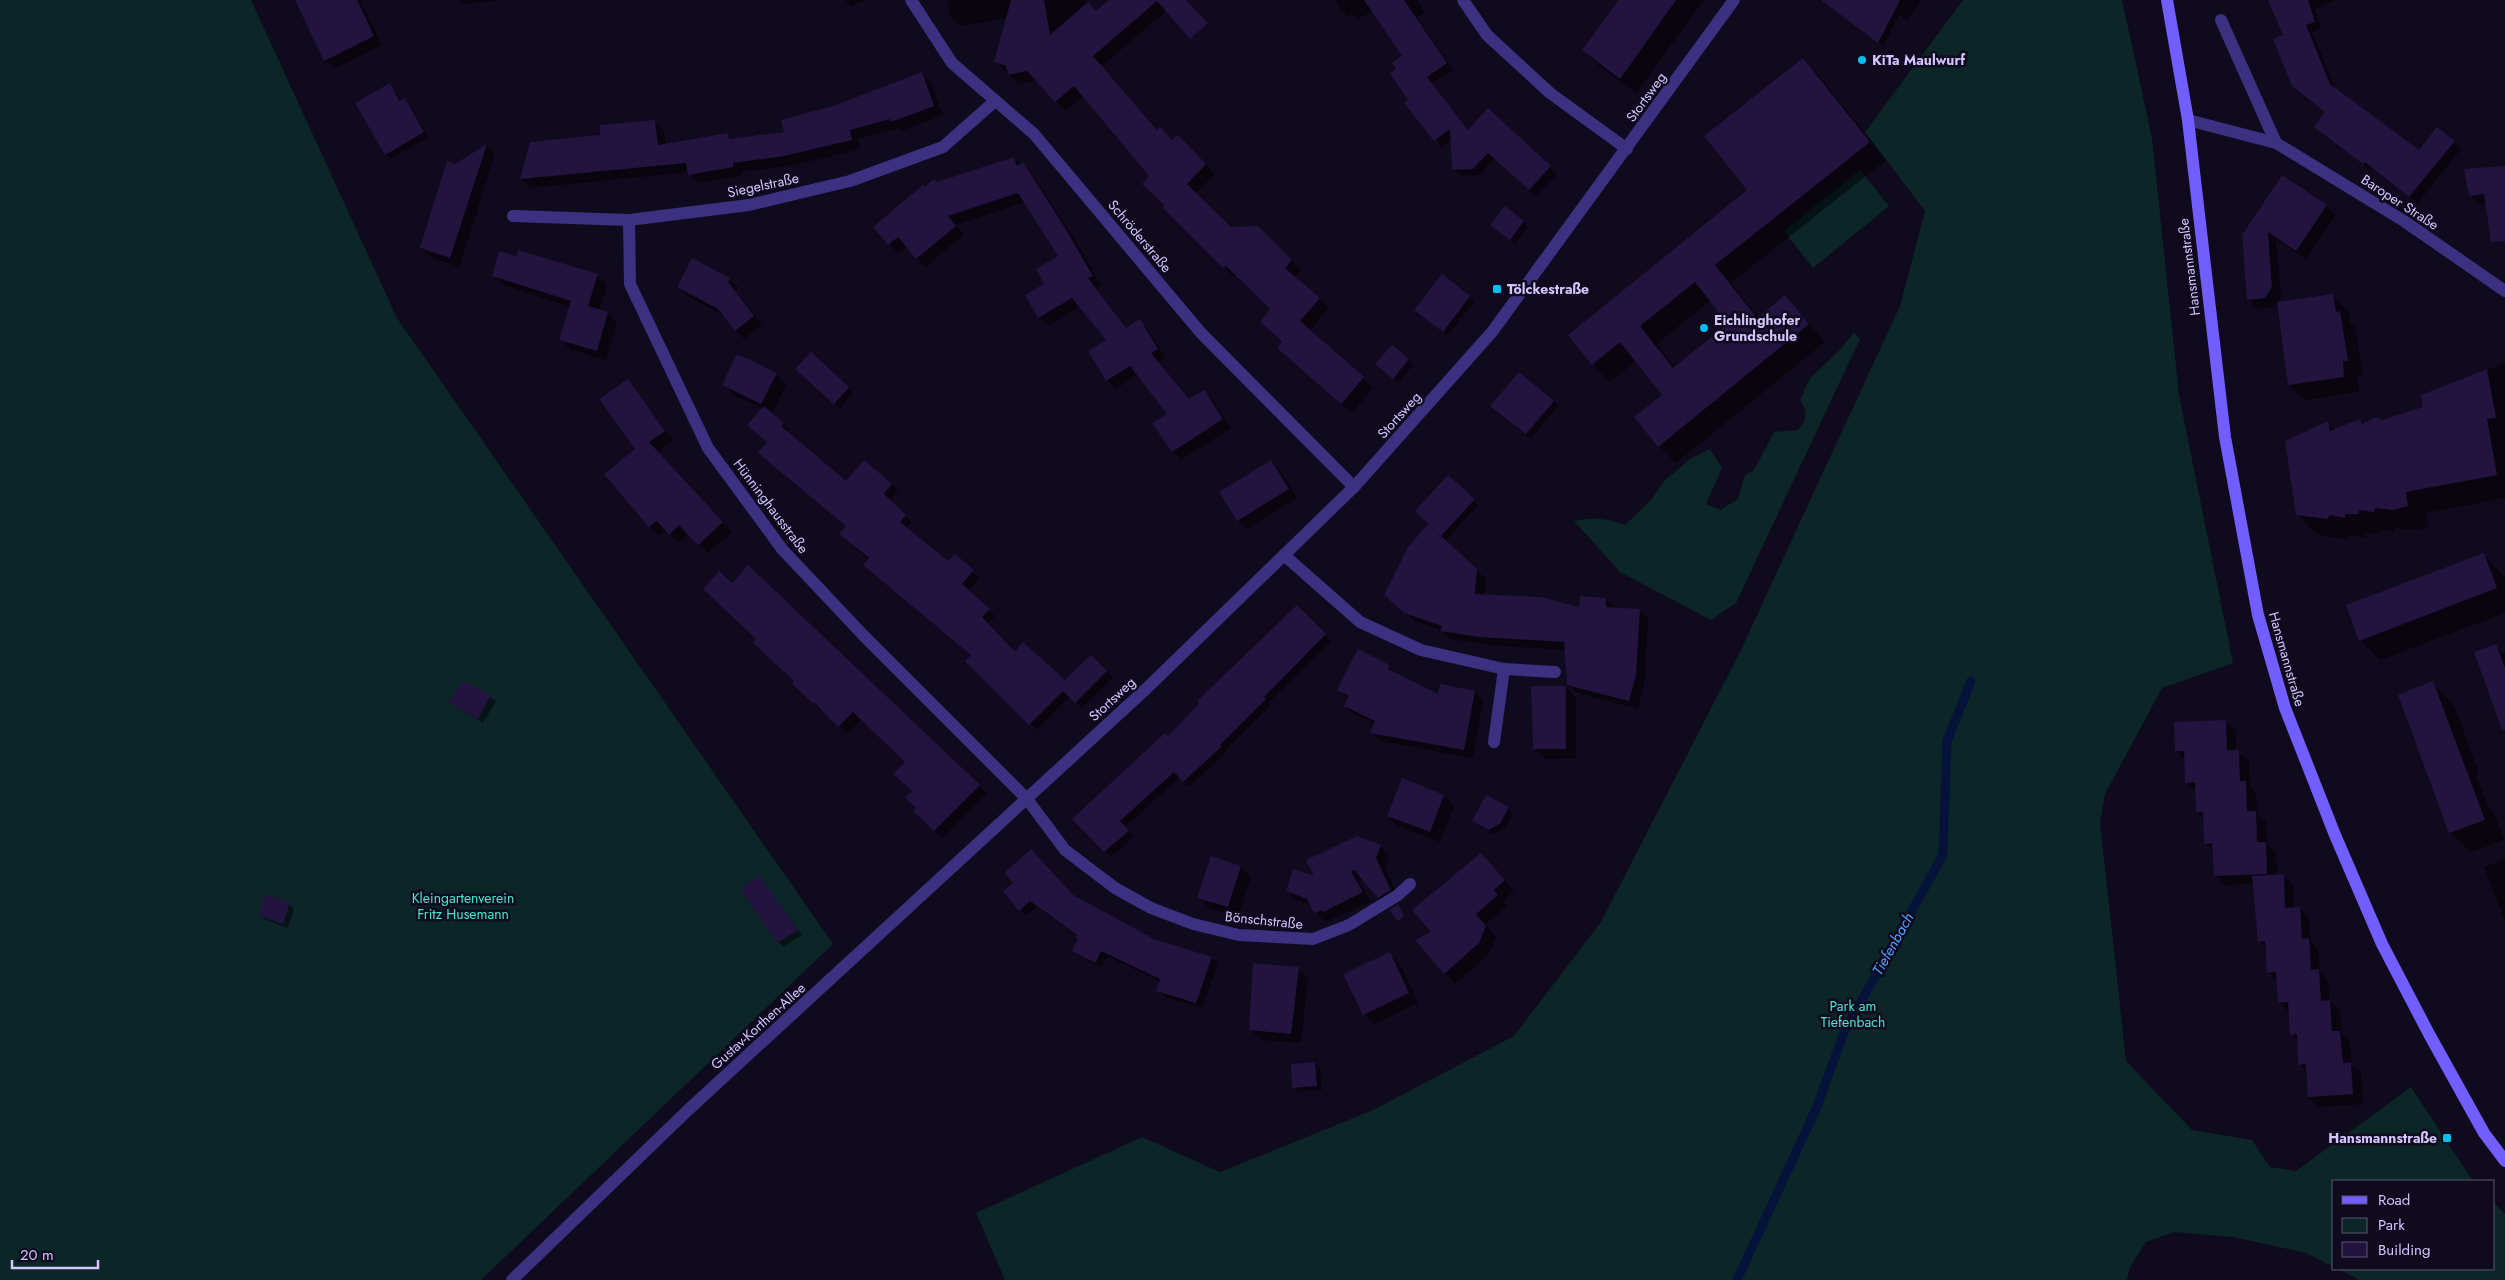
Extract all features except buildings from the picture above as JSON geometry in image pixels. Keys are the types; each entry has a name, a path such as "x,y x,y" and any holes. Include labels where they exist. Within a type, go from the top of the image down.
{"main road":[{"path":"2167,0 2188,120"},
{"name":"Hansmannstraße","path":"2188,120 2224,437 2258,616 2285,708 2335,835 2382,944 2481,1128 2505,1161"}],"street":[{"name":"Schröderstraße","path":"911,0 952,63 1034,134 1201,333 1354,487"},
{"path":"1463,0 1487,35 1550,93 1627,149"},
{"name":"Stortsweg","path":"1027,799 1146,688 1354,487 1492,332 1734,0"},
{"path":"2221,20 2276,142"},
{"name":"Siegelstraße","path":"513,216 629,220 748,205 850,181 943,147 995,101"},
{"name":"Baroper Straße","path":"2188,120 2276,142 2404,221 2505,291"},
{"name":"Hünninghausstraße","path":"629,220 630,284 708,448 782,549 864,636 1027,799"},
{"path":"1284,556 1360,622 1421,650 1504,669 1554,672"},
{"path":"1494,742 1504,669"},
{"name":"Bönschstraße","path":"1027,799 1065,850 1114,888 1151,908 1193,924 1239,935 1313,940 1350,925 1398,895 1410,884"},
{"name":"Gustav-Korthen-Allee","path":"512,1280 687,1110 1027,799"}],"green space":[{"name":"Kleingartenverein Fritz Husemann","path":"0,0 251,0 397,318 833,944 481,1280 0,1280"},
{"name":"Park am Tiefenbach","path":"1963,0 2122,0 2152,138 2179,395 2233,663 2162,688 2105,794 2100,822 2126,1061 2192,1130 2252,1140 2270,1167 2296,1171 2411,1087 2472,1180 2332,1180 2332,1266 2306,1253 2233,1237 2174,1232 2146,1242 2130,1267 2127,1280 1005,1280 976,1213 1142,1137 1220,1172 1373,1110 1514,1036 1601,922 1740,652 1900,306 1925,211 1865,132"},
{"path":"1860,170 1889,206 1813,268 1784,231"},
{"path":"1854,332 1860,339 1736,603 1711,620 1620,572 1574,521 1600,519 1625,525 1651,500 1664,481 1690,459 1710,449 1722,468 1706,504 1720,510 1738,499 1745,475 1754,470 1774,432 1798,430 1801,426 1805,419 1805,412 1800,400 1810,378 1841,349"},
{"path":"2495,1204 2505,1214 2505,1280 2360,1280 2340,1270 2495,1270"}],"waterway":[{"name":"Tiefenbach","path":"1737,1280 1816,1109 1845,1030 1943,855 1947,741 1971,681"}],"place":[{"name":"KiTa Maulwurf","path":"1862,60"},
{"name":"Tölckestraße","path":"1497,289"},
{"name":"Eichlinghofer Grundschule","path":"1704,328"},
{"name":"Hansmannstraße","path":"2447,1138"}]}
